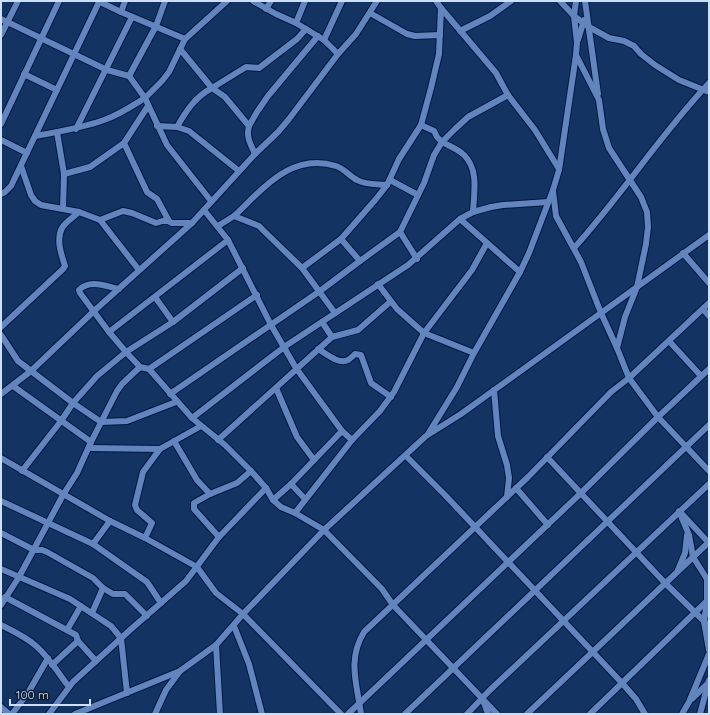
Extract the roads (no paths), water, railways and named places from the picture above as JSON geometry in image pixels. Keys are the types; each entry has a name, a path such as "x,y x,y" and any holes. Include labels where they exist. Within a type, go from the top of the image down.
{"street":[{"path":"1,35 18,1"},
{"path":"1,124 59,1"},
{"path":"1,194 11,186 99,1 132,17 185,39"},
{"path":"121,12 125,1"},
{"path":"130,76 156,26 165,1"},
{"path":"253,1 318,36 338,54"},
{"path":"266,8 271,1"},
{"path":"296,23 305,1"},
{"path":"324,40 342,1"},
{"path":"1,394 31,372 94,311 192,223 210,201 289,119 338,54 356,34 377,1"},
{"path":"436,1 496,73 508,95 535,130 559,170"},
{"path":"460,30 490,16 511,1"},
{"path":"560,1 574,16 589,27 609,38 624,41 634,46 641,54 655,65 679,80 706,90"},
{"path":"74,714 180,671 216,645 243,614 324,530 426,436 457,387 474,353 520,272 529,253 553,190 559,170 576,55 577,43 574,16 576,1"},
{"path":"586,1 603,129 609,148 641,198 647,212 648,227 646,244 637,287 625,317 618,348"},
{"path":"577,43 589,1"},
{"path":"35,136 76,129 111,118 144,98 169,72 185,39 223,2"},
{"path":"302,268 341,239 364,214 388,183 399,159 421,125 436,70 441,8"},
{"path":"370,13 407,34 415,36 440,35"},
{"path":"76,129 132,17"},
{"path":"1,19 106,70 130,76 144,98 171,151 210,201"},
{"path":"177,127 191,104 205,92 246,67 259,68 297,39 306,29"},
{"path":"255,154 247,133 249,126 259,109 278,83 318,36"},
{"path":"180,49 212,88 230,103 249,126"},
{"path":"576,55 599,100"},
{"path":"24,74 57,90"},
{"path":"574,248 603,215 680,115 706,90 709,84"},
{"path":"170,394 320,291 400,232 424,183 434,155 442,142 468,117 508,95"},
{"path":"64,174 90,167 124,143 148,106"},
{"path":"421,125 434,131 442,142 464,155 472,169 474,180 474,212"},
{"path":"157,126 177,127 189,131 239,171"},
{"path":"57,132 64,174 63,209"},
{"path":"1,140 27,153"},
{"path":"124,143 147,192 157,199 169,221"},
{"path":"218,226 234,216 284,172 294,167 308,164 338,166 358,181 388,183 418,195"},
{"path":"21,166 31,196 35,202 41,205 79,212 100,220 139,270"},
{"path":"553,190 556,216 574,248 601,313 618,348 629,378 658,417 709,472"},
{"path":"192,418 284,347 416,259 460,219 474,212 503,205 548,202"},
{"path":"204,210 228,240 271,325 296,368 342,431 352,440"},
{"path":"100,220 123,211 156,223 166,220 172,222 192,223"},
{"path":"1,327 65,266 60,251 60,236 62,228 79,212"},
{"path":"234,216 248,221 262,230 302,268 335,312"},
{"path":"460,219 520,272"},
{"path":"400,232 416,259"},
{"path":"426,436 461,414 709,235"},
{"path":"341,239 360,261"},
{"path":"109,332 228,240"},
{"path":"294,513 352,440 380,411 391,397 424,333 472,270 487,243"},
{"path":"683,253 709,282"},
{"path":"22,471 73,403 97,376 126,352 173,322 243,268"},
{"path":"118,289 94,283 82,286 79,290 109,332 140,367 149,369 176,402 251,471 280,507 324,530 382,589 393,605 497,714"},
{"path":"378,284 390,302 424,333 474,353"},
{"path":"149,369 257,295"},
{"path":"155,297 173,322"},
{"path":"218,440 332,337 358,330 390,302"},
{"path":"361,714 354,666 355,651 364,632 507,497 611,392 629,378 709,303"},
{"path":"703,309 709,316"},
{"path":"322,322 332,337"},
{"path":"1,335 18,361 73,403 101,422 127,421 176,402"},
{"path":"668,341 701,376"},
{"path":"318,349 332,358 344,361 347,361 355,354 361,354 371,383 391,397"},
{"path":"96,661 78,641 76,635 3,601 19,577 63,495 77,473 117,390 140,367"},
{"path":"348,714 548,525 709,369"},
{"path":"13,386 61,421 90,445 160,449"},
{"path":"276,388 297,437 314,460"},
{"path":"494,390 498,436 509,478 507,497"},
{"path":"405,714 709,425"},
{"path":"146,538 152,523 137,510 135,505 143,472 160,449 201,426"},
{"path":"273,500 291,484 342,431"},
{"path":"174,441 198,480 210,494"},
{"path":"406,456 622,683 636,699 645,714"},
{"path":"547,457 665,583 707,624"},
{"path":"1,458 63,495 110,521 146,538 197,567 216,593 243,614 341,714"},
{"path":"219,537 194,509 194,503 210,494 236,483 251,471"},
{"path":"291,484 305,499"},
{"path":"467,714 482,698 709,484"},
{"path":"49,714 70,687 96,661 186,581 219,537 266,488"},
{"path":"516,488 548,525"},
{"path":"1,501 93,544 147,582 161,603"},
{"path":"679,512 687,531 693,557 707,578 707,624 709,650"},
{"path":"527,714 709,542 679,512"},
{"path":"93,544 110,521"},
{"path":"678,572 685,553 687,531"},
{"path":"1,533 34,550 42,550 47,552 92,578 103,588 113,594 125,594 146,616"},
{"path":"1,569 70,599 106,622 121,638 127,692"},
{"path":"92,613 103,588"},
{"path":"590,714 708,600"},
{"path":"67,630 81,606"},
{"path":"1,625 18,633 35,645 48,658 70,687"},
{"path":"234,626 249,664 262,714"},
{"path":"52,665 78,641"},
{"path":"216,645 220,714"},
{"path":"682,714 689,702 709,654"},
{"path":"1,707 10,714 28,693 48,658"},
{"path":"155,714 166,690 180,671"},
{"path":"689,702 709,681"},
{"path":"700,714 709,681"},
{"path":"482,698 488,714"}]}
